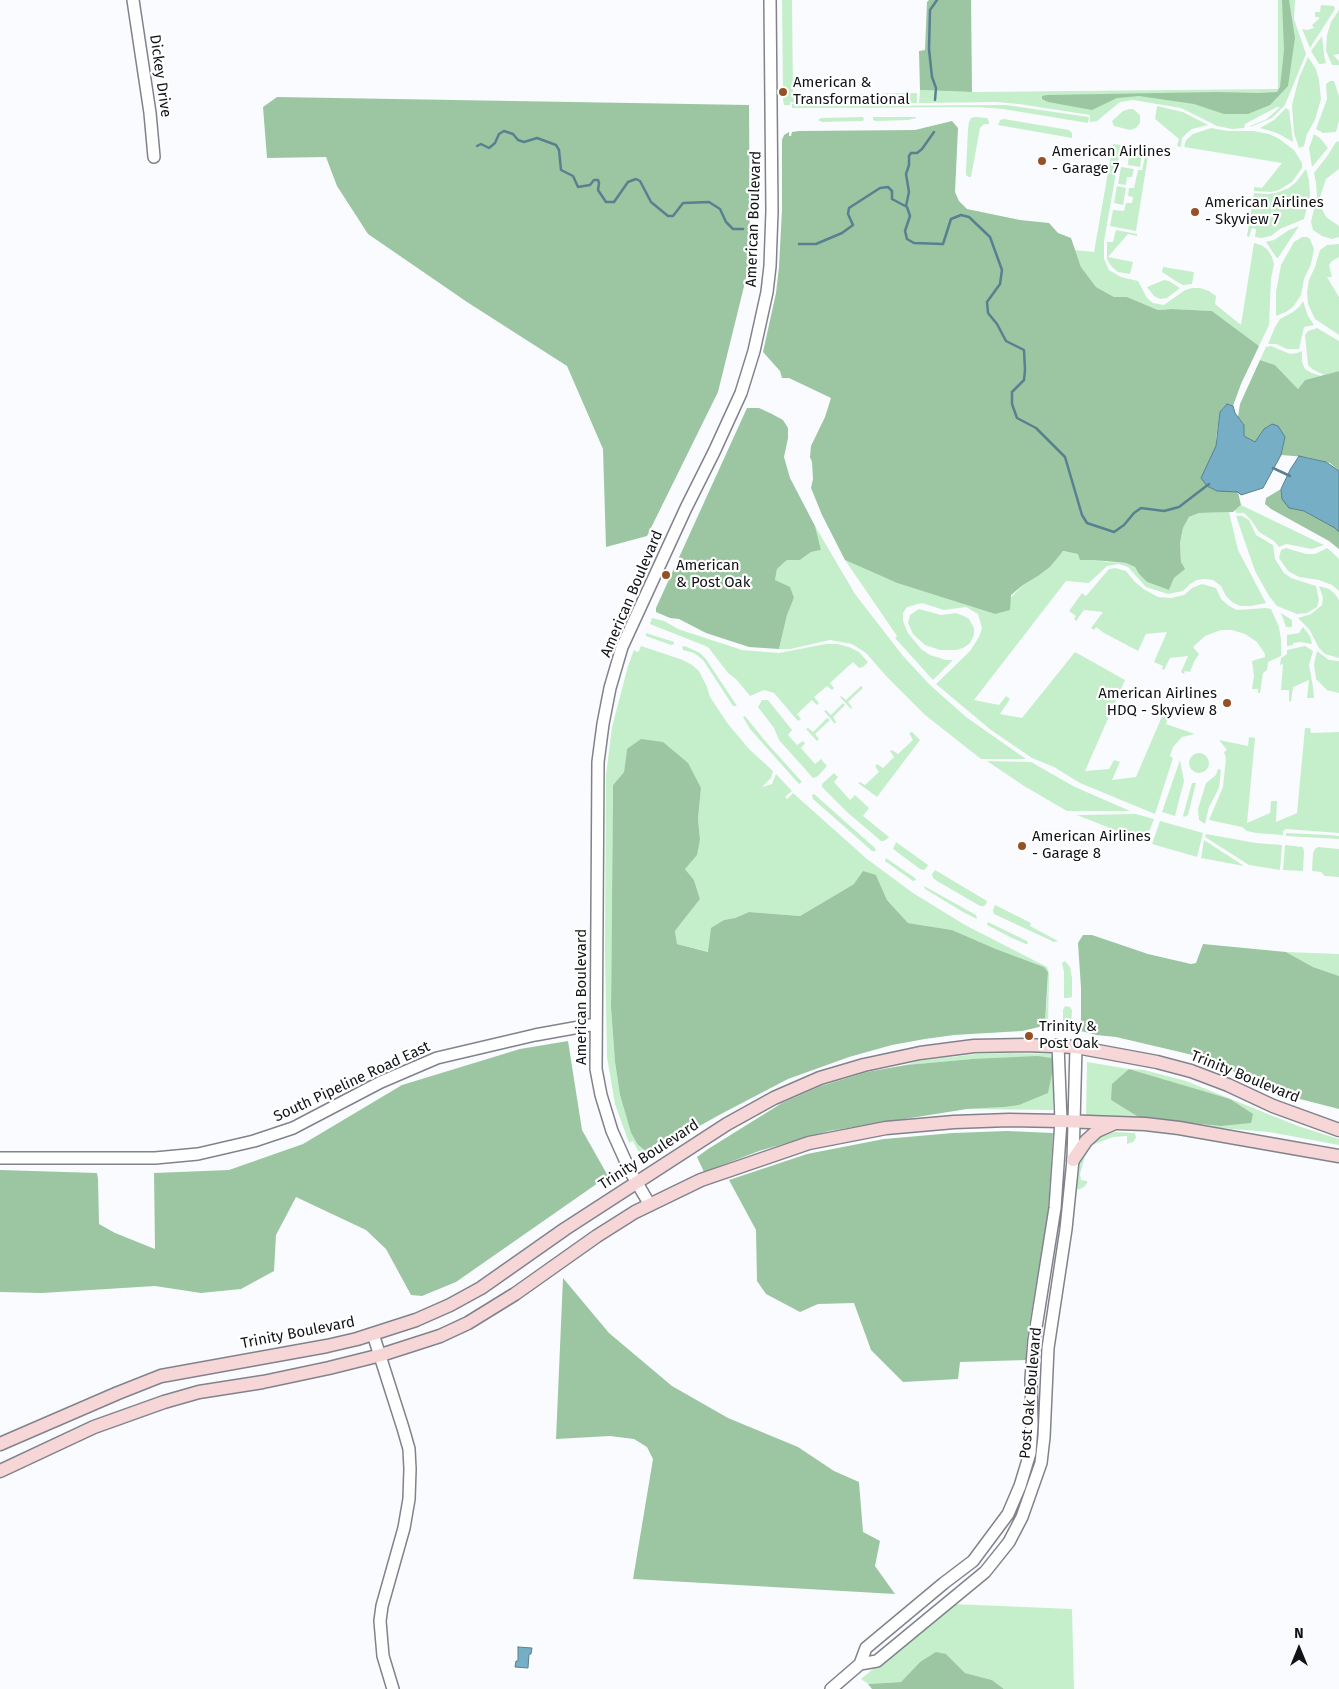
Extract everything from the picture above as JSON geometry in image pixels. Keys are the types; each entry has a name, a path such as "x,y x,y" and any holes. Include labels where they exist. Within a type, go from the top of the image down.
{"main road":[{"name":"Trinity Boulevard","path":"0,1444 161,1376 327,1346 416,1320 450,1305 481,1288 565,1229 727,1124 774,1098 820,1078 864,1065 920,1053 974,1046 1076,1047 1148,1060 1191,1071 1228,1085 1273,1106 1339,1130"},
{"path":"0,1471 94,1427 164,1402 199,1392 272,1380 381,1355 440,1336 515,1294 597,1236 650,1205 702,1180 809,1144 886,1128 1000,1120 1118,1122 1179,1128 1339,1156"},
{"path":"1073,1160 1097,1131 1118,1122"}],"street":[{"name":"Dickey Drive","path":"133,0 150,113 154,157"},
{"name":"American Boulevard","path":"650,1205 636,1182 612,1131 601,1095 596,1069 598,762 610,688 622,647 741,393 754,351 767,292 770,266 772,211 770,0"},
{"name":"South Pipeline Road East","path":"0,1158 155,1158 198,1154 254,1141 293,1128 381,1082 437,1058 535,1035 596,1024"},
{"name":"Post Oak Boulevard","path":"831,1689 860,1664 866,1648 973,1561 1008,1514 1020,1486 1030,1453 1032,1424 1031,1379 1034,1340 1054,1212 1061,1121 1058,1046"},
{"name":"Post Oak Boulevard","path":"860,1664 877,1661 985,1572 1009,1542 1022,1516 1041,1463 1048,1348 1066,1229 1073,1160 1076,1047"},
{"path":"1050,1242 1054,1234 1066,1229 1054,1212"},
{"path":"373,1334 409,1449 409,1499 404,1528 382,1606 380,1621 383,1656 393,1689"},
{"path":"1027,1462 1041,1463"}],"green space":[{"path":"782,0 792,0 793,95 917,93 917,103 828,104 790,102 790,105 784,105"},
{"path":"929,0 971,0 972,92 920,90 919,51 925,50 927,2"},
{"path":"1278,0 1295,0 1294,19 1306,54 1285,105 1272,118 1253,126 1248,127 1267,119 1280,107 1245,124 1244,128 1232,129 1217,126 1181,108 1133,100 1120,102 1097,121 1090,122 1090,115 1019,104 996,102 919,103 920,90 972,92 1278,89"},
{"path":"1282,0 1289,0 1295,38 1288,86 1270,105 1248,114 1224,114 1194,104 1139,96 1117,98 1092,110 1048,102 1042,99 1042,96 1047,95 1277,92 1280,87 1284,50"},
{"path":"1321,5 1334,6 1335,9 1310,48 1302,29 1314,28 1312,25 1319,19 1319,17 1315,17 1315,12 1320,12"},
{"path":"1339,10 1339,54 1333,55 1339,61 1339,65 1332,65 1326,51 1327,35 1331,22"},
{"path":"1322,36 1326,63 1319,64 1311,51"},
{"path":"1308,57 1316,69 1321,99 1315,120 1307,134 1304,146 1299,148 1294,133 1292,105 1299,78"},
{"path":"1334,81 1339,96 1339,121 1336,132 1323,133 1316,129 1327,99 1326,84"},
{"path":"277,97 749,105 750,262 718,392 647,536 606,547 603,449 567,366 467,302 368,234 337,186 326,157 267,158 263,107"},
{"path":"792,104 820,106 1006,105 1089,117 1088,123 1003,109 977,107 792,108"},
{"path":"1157,106 1183,112 1208,125 1192,129 1182,138 1181,147 1177,146 1179,139 1155,119"},
{"path":"1286,108 1289,110 1293,142 1277,133 1260,128 1274,120"},
{"path":"1133,109 1140,115 1140,123 1136,128 1130,130 1114,126 1112,121 1123,111"},
{"path":"863,117 864,120 862,121 822,122 818,120 821,118"},
{"path":"873,117 916,118 876,121 873,120"},
{"path":"971,118 987,118 989,124 984,124 980,128 971,177 969,177 966,175 968,129"},
{"path":"1004,119 1069,130 1072,133 1072,138 998,125 1000,120"},
{"path":"952,121 958,128 955,192 959,201 967,209 1020,220 1049,223 1058,233 1071,238 1081,267 1096,287 1114,297 1127,297 1158,310 1212,311 1259,346 1233,406 1227,404 1220,412 1216,439 1216,446 1238,492 1241,505 1233,512 1199,513 1189,517 1183,528 1180,543 1181,562 1185,569 1174,578 1169,590 1147,582 1135,567 1126,563 1080,560 1078,554 1063,551 1050,567 1011,595 1010,610 995,614 897,583 845,560 822,515 811,488 813,479 810,457 811,446 825,417 831,398 789,378 782,378 780,371 763,352 776,293 779,267 782,210 782,140 784,135 789,132 789,136 791,136 792,132 799,131 915,130"},
{"path":"1211,128 1269,134 1294,150 1302,163 1302,168 1292,182 1279,190 1271,192 1254,191 1254,187 1262,188 1282,163 1184,147 1186,140 1193,134"},
{"path":"1314,134 1328,148 1312,167 1309,148"},
{"path":"1339,141 1339,169 1326,179 1320,197 1321,207 1326,217 1339,226 1339,237 1332,239 1322,236 1313,230 1311,222 1317,196 1314,173 1336,142"},
{"path":"1113,144 1121,145 1104,241 1104,259 1109,270 1121,277 1138,281 1147,298 1153,303 1164,305 1185,290 1192,288 1209,291 1216,296 1215,304 1241,325 1254,243 1261,245 1267,249 1274,264 1271,279 1269,325 1259,346 1212,311 1158,310 1127,297 1114,297 1096,287 1081,267 1075,250 1094,252"},
{"path":"1124,145 1143,149 1140,167 1128,165 1129,154 1122,152"},
{"path":"1145,156 1148,156 1136,231 1110,226 1113,210 1124,211 1126,203 1132,203 1133,197 1128,196 1129,188 1134,188 1138,170 1142,170"},
{"path":"1121,167 1134,169 1132,177 1127,177 1126,185 1118,184"},
{"path":"1306,169 1310,196 1304,219 1280,229 1271,236 1255,237 1256,229 1252,228 1249,237 1247,236 1254,193 1276,193 1289,188"},
{"path":"1117,186 1126,188 1123,205 1114,203"},
{"path":"1299,226 1278,258 1276,257 1266,242 1274,240"},
{"path":"1116,230 1137,234 1137,236 1128,234 1108,257 1133,262 1130,274 1118,272 1107,259 1107,242 1113,242"},
{"path":"1302,237 1310,239 1314,249 1301,295 1293,307 1276,316 1276,292 1281,265 1294,242"},
{"path":"1339,244 1339,257 1329,265 1332,277 1327,277 1339,297 1339,335 1315,319 1308,304 1307,292 1309,280 1320,250 1327,245"},
{"path":"1163,267 1194,272 1192,284 1183,285 1179,283 1162,272"},
{"path":"1164,280 1180,288 1167,298 1160,299 1154,296 1147,287"},
{"path":"1303,301 1308,316 1314,325 1304,327 1299,349 1287,349 1276,344 1268,344 1280,319 1293,312"},
{"path":"1317,328 1339,341 1339,371 1324,375 1308,365 1305,335 1308,331"},
{"path":"1271,346 1290,354 1302,351 1302,362 1305,369 1321,376 1305,380 1298,389 1275,365 1260,360 1266,347"},
{"path":"1260,360 1275,365 1298,389 1305,380 1339,371 1339,471 1330,463 1306,457 1281,455 1285,437 1264,429 1255,443 1244,436 1244,425 1238,417 1240,404"},
{"path":"747,408 759,408 772,414 783,420 788,428 784,457 790,478 815,526 821,550 811,552 800,560 787,560 777,569 775,580 790,587 794,598 787,615 779,649 749,647 706,633 679,619 670,618 656,612 656,608"},
{"path":"1281,489 1281,493 1293,509 1304,511 1336,528 1339,532 1339,549 1329,541 1265,504 1266,498"},
{"path":"1241,505 1324,545 1312,549 1286,544 1279,547 1274,541 1259,532 1244,513 1236,513 1235,510"},
{"path":"1229,512 1238,550 1266,603 1240,606 1226,596 1221,586 1213,580 1205,579 1197,580 1183,591 1168,594 1146,587 1128,567 1119,564 1107,566 1089,583 1066,581 974,700 999,705 1006,696 1010,699 1000,714 1022,718 1075,652 1125,680 1085,771 1109,769 1114,760 1120,762 1112,780 1136,777 1163,714 1169,716 1166,724 1195,734 1182,737 1173,747 1170,756 1173,758 1155,814 1080,783 1054,767 1032,758 991,730 936,684 970,651 979,637 982,628 978,614 966,607 944,610 922,603 907,607 903,613 903,621 908,633 921,649 930,655 953,660 933,680 895,638 897,636 845,560 897,583 995,614 1023,585 1050,567 1062,551 1106,562 1126,563 1135,567 1147,582 1169,590 1174,578 1184,569 1181,562 1180,543 1183,528 1189,517 1199,513"},
{"path":"1236,516 1242,516 1249,520 1256,535 1273,545 1275,559 1284,573 1291,578 1316,586 1319,600 1317,607 1307,613 1297,614 1277,606 1255,571"},
{"path":"815,526 855,594 903,656 930,685 966,717 1026,759 981,759 925,715 866,653 852,644 830,640 790,649 779,649 787,615 794,598 775,580 777,569 787,560 800,560 811,552 821,550"},
{"path":"1286,548 1306,554 1315,554 1327,548 1332,552 1339,559 1339,591 1332,585 1319,580 1299,577 1288,571 1279,558 1281,550"},
{"path":"1115,568 1126,571 1135,582 1158,597 1171,598 1184,595 1192,588 1202,584 1216,588 1221,599 1237,610 1271,609 1279,627 1281,656 1268,662 1267,670 1263,673 1260,693 1258,693 1258,689 1252,689 1254,676 1252,661 1265,657 1265,654 1257,642 1245,634 1232,630 1221,630 1205,636 1193,647 1199,654 1190,672 1185,671 1184,674 1181,672 1188,656 1170,658 1164,670 1162,669 1163,666 1154,662 1167,632 1146,634 1138,651 1096,627 1094,630 1091,628 1103,612 1084,610 1076,621 1074,619 1076,616 1069,611 1082,593 1086,596 1109,569"},
{"path":"1319,586 1329,589 1339,600 1339,658 1325,654 1319,648 1309,629 1298,618 1311,614 1322,605 1323,598"},
{"path":"919,609 941,615 956,613 969,619 974,628 974,635 970,643 957,650 940,650 925,645 913,634 908,623 910,615"},
{"path":"1281,613 1292,620 1292,627 1286,627"},
{"path":"652,618 664,621 678,629 742,650 779,653 826,644 837,644 859,652 868,662 859,668 853,662 830,683 834,688 832,690 827,686 814,697 819,703 817,705 812,700 797,714 801,719 798,721 774,693 764,690 750,696 736,679 728,673 708,647 650,624"},
{"path":"1303,627 1310,636 1312,644 1300,642 1287,646 1287,635 1299,633"},
{"path":"646,633 674,642 674,644 671,645 646,636"},
{"path":"641,646 683,660 699,671 710,697 728,724 749,749 773,771 771,778 762,787 772,784 776,774 792,791 785,797 787,799 793,793 867,859 913,893 965,925 1047,967 1049,973 1048,1029 1039,1027 1045,1024 1047,1000 1048,972 1044,967 952,930 908,923 887,900 876,875 854,884 800,916 749,912 724,920 709,952 677,944 675,931 700,899 694,880 685,869 700,839 698,819 701,788 627,749 624,772 613,785 611,1008 615,1062 620,1095 631,1133 643,1150 651,1152 642,1153 638,1151 633,1141 629,1143 615,1104 607,1057 605,952 606,775 612,727 628,666 634,650 639,651"},
{"path":"685,646 700,653 706,659 737,706 733,706 703,660 694,653 683,650 682,647"},
{"path":"1305,646 1313,651 1309,665 1314,698 1307,698 1309,680 1293,687 1291,702 1289,701 1289,690 1281,690 1283,664 1280,665 1281,658 1287,654 1287,650"},
{"path":"1317,651 1329,660 1339,661 1339,693 1327,690 1316,679 1314,664"},
{"path":"861,686 863,688 848,702 852,707 851,709 840,697 846,700"},
{"path":"762,700 768,700 792,730 788,735 797,745 803,741 805,743 801,748 815,764 821,759 827,766 818,776 813,778 779,740 774,728 758,707"},
{"path":"843,703 845,705 833,717 836,722 835,724 824,711 826,710 831,715"},
{"path":"745,716 802,782 799,784 750,729 743,717"},
{"path":"827,718 830,720 815,734 819,739 817,741 806,729 808,728 813,732"},
{"path":"1305,728 1310,728 1311,733 1339,732 1339,833 1286,829 1283,831 1283,835 1256,833 1247,831 1242,827 1209,820 1223,787 1226,758 1224,752 1227,750 1219,740 1248,746 1249,737 1255,738 1247,823 1270,813 1271,801 1277,801 1276,822 1297,813"},
{"path":"912,732 920,740 877,797 858,783 860,782 865,785 879,772 875,766 877,764 883,768 894,757 890,751 892,750 898,754 913,740 909,733"},
{"path":"641,739 663,742 688,763 701,788 698,819 700,839 697,855 685,869 694,880 700,899 675,931 677,944 708,952 711,928 724,920 749,912 800,916 854,884 863,871 876,875 887,900 908,923 952,930 1044,967 1048,972 1045,1024 1022,1031 954,1035 925,1039 892,1045 849,1057 788,1079 658,1149 651,1152 644,1150 638,1145 631,1133 620,1095 615,1062 611,1008 613,785 624,772 627,749"},
{"path":"1199,753 1206,756 1209,763 1206,770 1199,773 1192,770 1189,763 1192,756"},
{"path":"1180,760 1184,781 1175,816 1162,812"},
{"path":"987,761 1031,762 1075,787 1130,811 1067,811 1024,786"},
{"path":"1218,769 1221,770 1219,788 1209,807 1205,824 1199,820 1198,809 1206,783 1216,775"},
{"path":"834,773 838,777 834,782 850,800 855,795 869,808 863,816 889,837 887,839 881,841 847,812 822,787 822,784"},
{"path":"1192,783 1196,783 1188,815 1184,817 1183,816"},
{"path":"814,794 875,848 876,851 872,851 813,799 812,795"},
{"path":"1136,814 1154,819 1145,842 1077,815"},
{"path":"1160,821 1203,833 1197,857 1152,844"},
{"path":"1286,833 1339,836 1339,839 1286,836"},
{"path":"1206,834 1256,843 1282,845 1280,870 1249,865 1205,837"},
{"path":"1204,840 1244,866 1201,858"},
{"path":"896,842 928,865 927,867 924,870 920,869 893,849"},
{"path":"1285,845 1303,847 1303,871 1283,870"},
{"path":"1318,847 1339,849 1339,877 1325,876 1321,872 1312,871 1313,853"},
{"path":"886,858 916,880 913,881 885,861"},
{"path":"935,870 987,901 986,904 980,906 937,881 933,878 932,874"},
{"path":"924,886 976,915 977,919 925,889"},
{"path":"995,905 1031,923 1030,926 1058,941 1054,942 994,914"},
{"path":"988,922 1027,941 1028,944 987,925"},
{"path":"1083,935 1092,935 1148,954 1191,964 1196,963 1203,944 1286,952 1313,967 1339,976 1339,1109 1296,1098 1197,1056 1116,1037 1081,1031 1078,943"},
{"path":"1286,952 1339,954 1339,976 1313,967"},
{"path":"1065,961 1070,967 1072,978 1072,997 1068,998 1064,998 1062,963"},
{"path":"1065,1006 1070,1007 1072,1010 1071,1029 1068,1030 1063,1028 1063,1010"},
{"path":"568,1041 582,1130 608,1176 456,1282 422,1296 411,1295 386,1249 366,1230 296,1197 276,1235 274,1271 241,1289 201,1293 155,1286 42,1293 0,1292 0,1170 97,1173 99,1224 115,1233 155,1249 154,1173 229,1170 303,1144 402,1085 520,1049"},
{"path":"976,1054 1050,1054 1054,1058 1053,1110 967,1109 1004,1107 972,1059 906,1065 918,1061"},
{"path":"1038,1056 1053,1060 1048,1093 1019,1105 967,1109 829,1131 759,1151 704,1172 697,1157 782,1103 821,1086 867,1072 906,1065"},
{"path":"1087,1062 1129,1069 1111,1100 1140,1118 1086,1116"},
{"path":"1129,1069 1144,1070 1186,1081 1298,1126 1339,1139 1339,1145 1269,1132 1220,1128 1200,1124 1220,1126 1229,1099"},
{"path":"1129,1069 1230,1099 1253,1114 1251,1123 1220,1126 1140,1118 1111,1100 1112,1084"},
{"path":"1007,1131 1053,1133 1048,1212 1027,1339 1026,1360 960,1362 958,1379 903,1382 871,1350 854,1303 818,1304 800,1312 766,1294 757,1281 756,1230 729,1180 807,1154 884,1139 953,1133"},
{"path":"1115,1132 1135,1133 1136,1138 1133,1142 1127,1144 1127,1136 1113,1137 1092,1145 1085,1156 1080,1174 1081,1180 1087,1181 1087,1183 1078,1190 1076,1186 1077,1168 1081,1155 1098,1137"},
{"path":"563,1278 609,1333 672,1386 728,1418 798,1447 834,1471 859,1482 863,1532 880,1541 875,1566 895,1594 633,1579 653,1459 647,1447 634,1439 610,1436 556,1439"},
{"path":"951,1604 1072,1609 1074,1689 1004,1689 992,1680 965,1673 946,1654 920,1662 901,1682 868,1684 861,1679"},
{"path":"936,1652 946,1654 965,1673 992,1680 1004,1689 872,1689 868,1684 901,1682 920,1662"}],"water":[{"path":"1227,404 1233,406 1235,413 1244,425 1244,436 1255,442 1264,429 1272,424 1278,426 1285,437 1281,455 1263,488 1241,495 1238,492 1217,491 1207,486 1201,478 1216,446 1220,412"},
{"path":"1299,456 1326,462 1339,471 1339,532 1304,511 1289,508 1282,499 1281,489"},
{"path":"518,1647 532,1648 531,1654 529,1654 528,1668 515,1667 516,1661 518,1661"}],"waterway":[{"path":"935,100 936,88 932,77 929,49 930,10 937,0"},
{"path":"477,146 481,144 489,148 495,143 499,134 504,131 513,134 518,140 524,142 537,138 556,145 559,150 561,170 573,176 578,187 590,185 594,180 598,180 598,190 606,202 614,202 628,182 636,179 640,181 651,202 668,216 673,216 683,203 709,202 720,209 726,222 733,229 743,229"},
{"path":"906,206 909,192 906,174 909,156 911,153 917,153 922,149 934,132"},
{"path":"799,244 816,244 842,233 853,225 848,214 849,208 880,188 888,187 892,191 892,199 907,207 910,216 905,231 907,239 914,243 943,244 951,219 961,215 969,217 990,237 1002,270 1000,284 987,302 988,313 997,324 1006,341 1024,350 1024,380 1012,392 1012,404 1017,418 1036,428 1065,457 1082,515 1087,523 1114,532 1141,508 1164,511 1179,507 1209,484"},
{"path":"1273,468 1290,476"}],"place":[{"name":"American & Transformational","path":"783,92"},
{"name":"American Airlines - Garage 7","path":"1042,161"},
{"name":"American Airlines - Skyview 7","path":"1195,212"},
{"name":"American & Post Oak","path":"666,575"},
{"name":"American Airlines HDQ - Skyview 8","path":"1227,703"},
{"name":"American Airlines - Garage 8","path":"1022,846"},
{"name":"Trinity & Post Oak","path":"1029,1036"}]}
